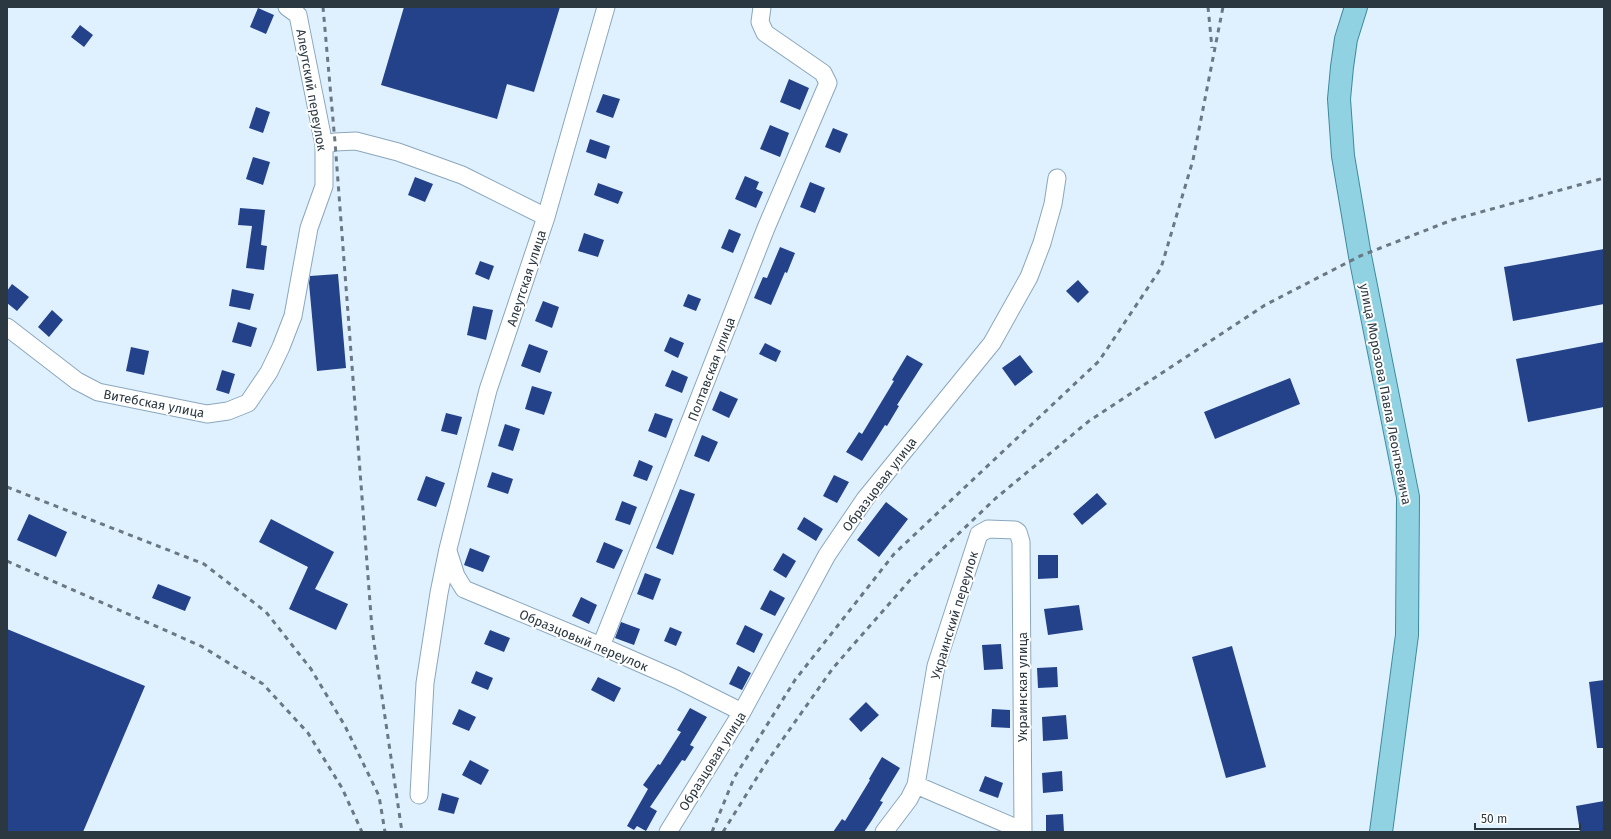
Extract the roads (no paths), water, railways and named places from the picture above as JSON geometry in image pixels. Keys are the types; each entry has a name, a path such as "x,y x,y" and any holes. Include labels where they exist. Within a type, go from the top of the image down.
{"main road":[{"name":"улица Морозова Павла Леонтьевича","path":"1356,7 1346,39 1342,67 1339,99 1342,156 1360,256 1408,497 1407,635 1381,832"}],"street":[{"name":"Алеутский переулок","path":"248,403 269,372 293,316 309,228 324,186 324,145 298,15 287,7"},
{"name":"Алеутская улица","path":"419,795 425,683 439,593 448,550 488,390 546,218 606,7"},
{"name":"Полтавская улица","path":"601,646 766,228 828,83 823,73 765,34 760,22 762,7"},
{"path":"324,145 335,142 356,141 398,152 462,175 546,218"},
{"name":"Образцовая улица","path":"668,832 742,712 827,555 860,505 992,343 1029,277 1042,243 1053,204 1056,178"},
{"name":"Витебская улица","path":"7,327 77,381 98,392 207,414 228,411 248,403"},
{"name":"Украинский переулок","path":"884,832 909,799 916,785 936,666 979,534 988,528 1015,530 1018,532 1021,542"},
{"name":"Украинская улица","path":"1021,542 1023,831"},
{"name":"Образцовый переулок","path":"448,550 456,576 464,588 676,679 742,712"},
{"path":"916,785 1023,831"}],"railway":[{"path":"323,7 335,142 372,629 402,832"},
{"path":"1208,7 1212,48"},
{"path":"712,832 734,778 795,680 894,554 1099,361 1161,268 1193,160 1223,7"},
{"path":"723,832 766,763 833,668 910,580 996,498 1089,421 1265,305 1360,256 1452,220 1604,178"},
{"path":"7,487 204,564 266,612 311,669 345,726 379,796 385,832"},
{"path":"7,561 201,646 263,684 308,733 342,788 362,832"}]}
